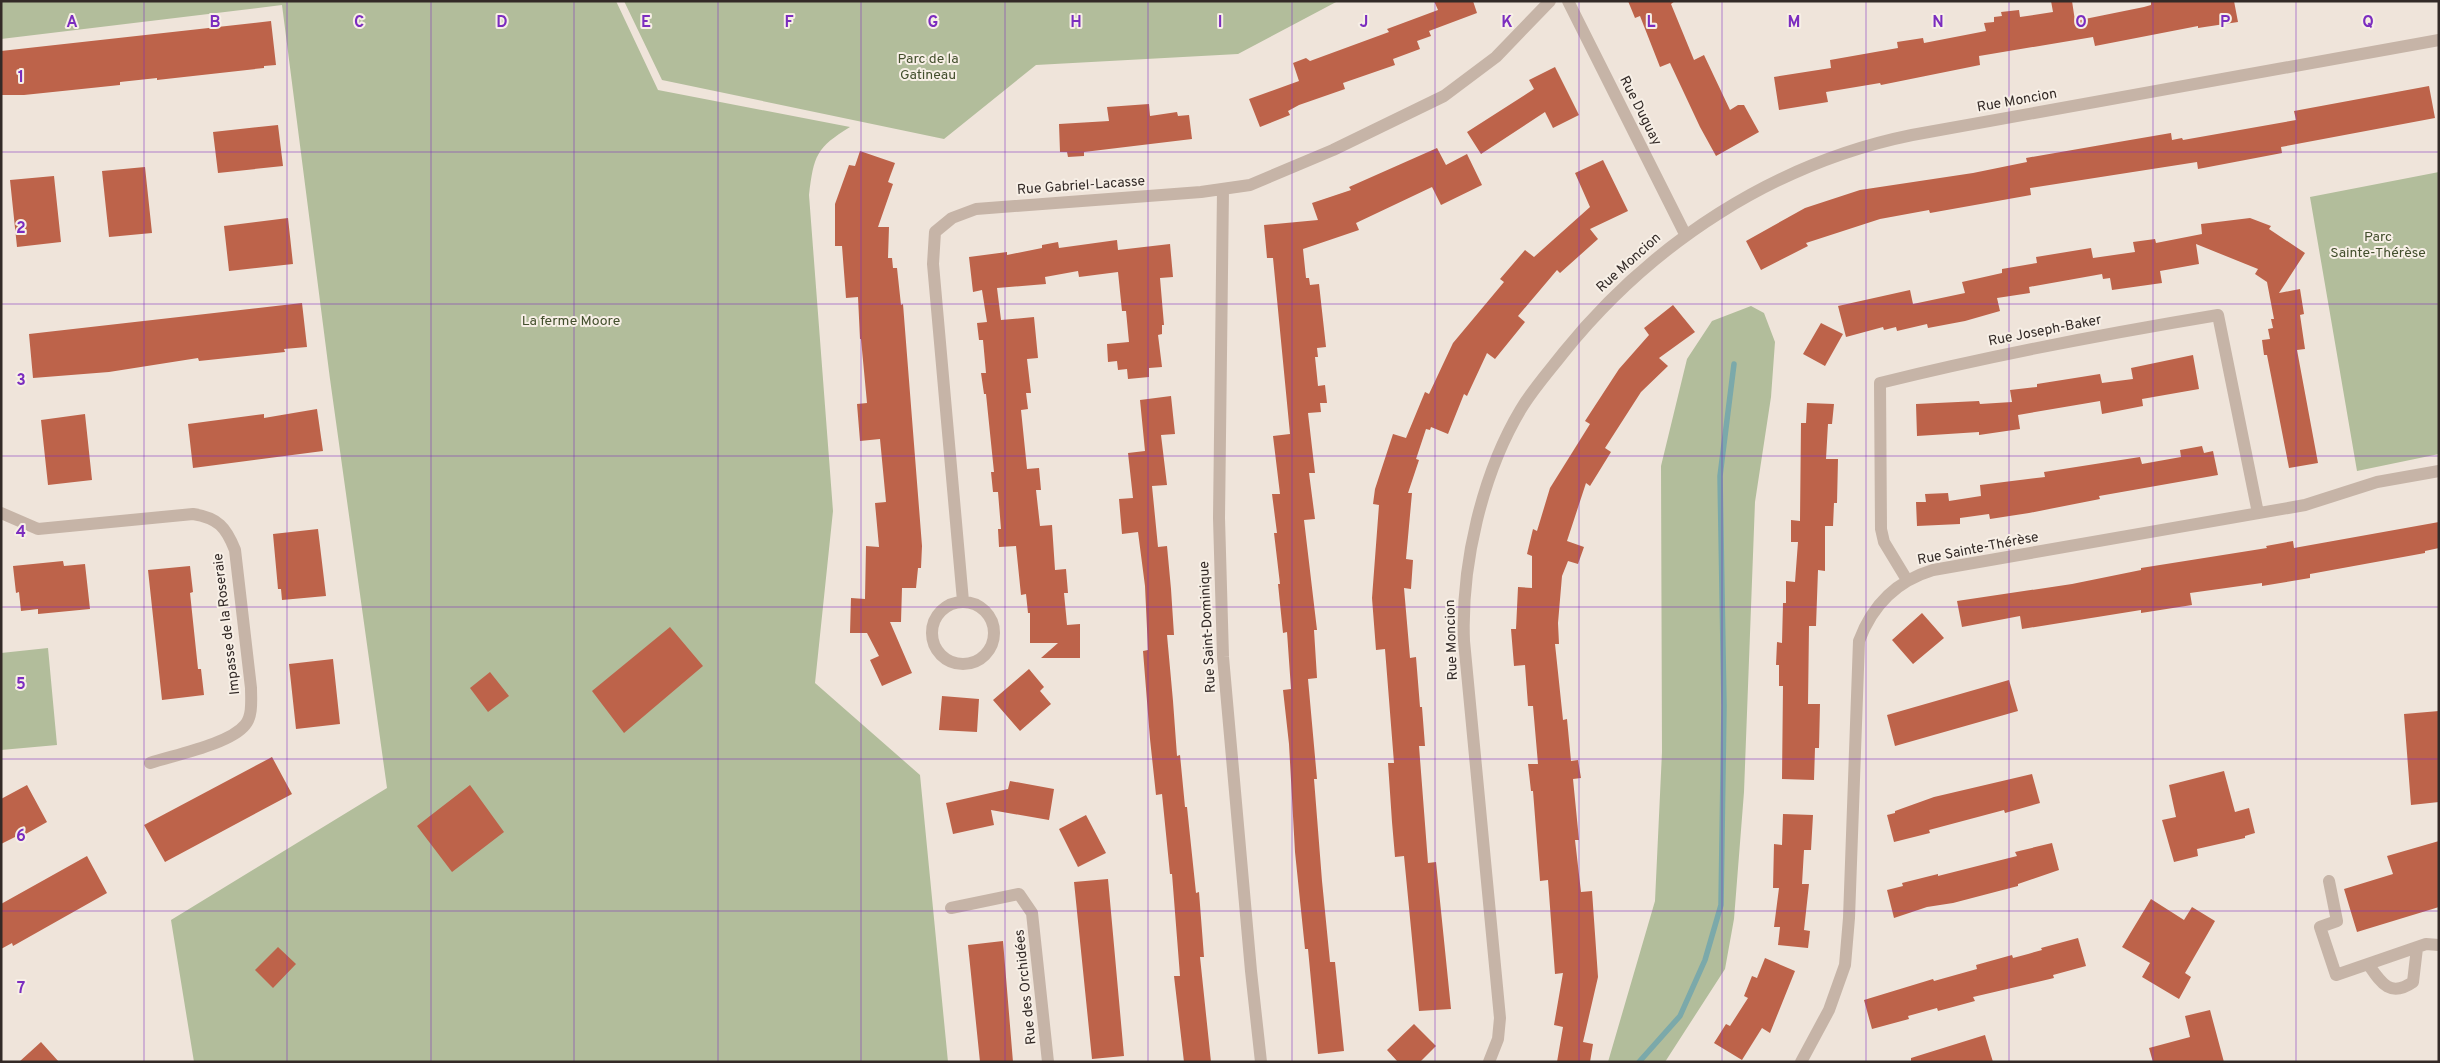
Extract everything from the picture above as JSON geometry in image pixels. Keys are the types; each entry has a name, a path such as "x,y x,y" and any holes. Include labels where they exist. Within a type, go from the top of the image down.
{"street":[{"name":"Rue Gabriel-Lacasse","path":"963,601 932,255 936,232 952,218 976,209 1223,190 1250,185 1333,150 1444,96 1496,57 1550,1"},
{"name":"Rue Duguay","path":"1568,1 1685,234"},
{"name":"Rue Moncion","path":"1489,1062 1498,1039 1500,1018 1464,640 1463,613 1471,548 1481,506 1494,468 1521,408 1578,335 1608,302 1661,253 1685,234 1772,183 1828,158 1880,141 2439,40"},
{"name":"Rue Saint-Dominique","path":"1223,190 1219,518 1223,657 1249,951 1261,1062"},
{"name":"Rue Joseph-Baker","path":"1907,580 1884,542 1881,529 1880,383 2068,341 2218,315 2258,514"},
{"name":"Rue Sainte-Thérèse","path":"1800,1062 1829,1010 1845,966 1854,811 1859,641 1864,626 1879,605 1896,588 1907,580 1933,570 2258,514 2321,501 2377,482 2439,471"},
{"name":"Impasse de la Roseraie","path":"1,513 38,529 193,514 211,517 228,534 235,550 251,688 251,707 246,724 231,738 150,763"},
{"path":"963,601 972,602 989,614 995,633 994,643 982,658 972,663 962,664 951,662 942,656 932,638 936,617 943,609 963,601"},
{"path":"2328,881 2337,921 2320,927 2336,975 2426,944 2439,945"},
{"name":"Rue des Orchidées","path":"950,908 1019,894 1032,913 1048,1062"},
{"path":"2368,964 2381,982 2393,989 2404,989 2413,982 2417,948"}],"green space":[{"name":"La ferme Moore","path":"1,1 616,1 658,90 850,127 823,147 815,161 809,195 833,511 815,683 920,775 948,1062 194,1062 171,920 387,788 330,379 282,5 1,39"},
{"name":"Parc de la Gatineau","path":"624,1 1338,1 1238,54 1036,65 944,139 662,80"},
{"name":"Parc Sainte-Thérèse","path":"2439,172 2439,454 2357,471 2310,197"},
{"path":"1751,306 1764,313 1775,342 1771,397 1755,502 1744,792 1734,919 1725,969 1665,1062 1608,1062 1655,901 1662,752 1661,466 1687,359 1712,321"},
{"path":"48,648 57,745 1,750 1,653"}],"building":[{"path":"1434,1 1473,1 1477,13 1429,31 1431,36 1417,41 1420,49 1393,59 1395,65 1343,83 1345,89 1299,105 1288,111 1290,115 1260,127 1249,99 1299,81 1293,63 1306,58 1310,61 1389,32 1387,29 1438,10"},
{"path":"1628,1 1675,1 1671,4 1694,60 1704,55 1730,110 1738,105 1744,105 1759,132 1716,156 1670,63 1660,67 1640,16 1635,18"},
{"path":"2051,1 2072,1 2075,21 2144,7 2151,5 2151,1 2234,1 2238,22 2198,28 2198,26 2095,46 2093,37 1979,56 1980,65 1881,85 1880,83 1826,92 1828,102 1779,110 1774,77 1831,68 1830,60 1898,48 1897,42 1923,38 1924,43 1986,31 1984,23 1994,22 1994,17 2002,16 2001,12 2019,10 2020,17 2053,12"},
{"path":"271,21 276,65 157,80 157,78 120,82 120,85 24,95 1,95 1,51"},
{"path":"1555,67 1579,115 1553,128 1545,112 1481,154 1467,132 1534,89 1529,80"},
{"path":"2429,86 2435,118 2281,147 2282,153 2198,169 2197,162 2030,188 2031,195 1930,213 1929,210 1880,219 1806,243 1808,246 1761,270 1746,241 1805,208 1860,190 1973,173 2027,162 2026,158 2171,133 2172,140 2182,138 2183,140 2296,120 2294,111"},
{"path":"1149,104 1150,116 1177,112 1178,116 1189,115 1192,139 1084,152 1084,156 1068,157 1067,152 1060,152 1059,124 1109,121 1107,107"},
{"path":"278,125 283,166 218,173 213,132"},
{"path":"1437,148 1446,165 1467,154 1482,185 1441,205 1432,187 1356,223 1359,230 1303,249 1306,278 1309,278 1310,285 1319,284 1326,347 1317,348 1318,357 1315,357 1318,386 1325,385 1327,403 1320,403 1321,412 1308,413 1315,473 1309,473 1315,519 1304,520 1317,630 1314,630 1317,678 1308,679 1317,779 1314,779 1322,881 1330,962 1335,962 1344,1051 1318,1054 1308,949 1305,949 1295,852 1289,744 1283,690 1291,689 1287,632 1283,633 1278,584 1280,584 1274,533 1277,533 1272,494 1280,494 1273,436 1290,434 1273,258 1267,258 1264,225 1318,220 1312,203 1351,190 1349,187"},
{"path":"860,151 895,163 888,182 893,184 878,227 889,227 888,258 892,258 893,268 897,268 901,305 903,304 922,546 921,568 918,568 916,588 902,588 901,622 890,622 912,673 882,686 870,660 879,656 867,633 850,633 851,598 865,599 866,546 879,547 875,503 886,502 880,439 860,441 857,404 867,403 860,339 858,297 846,298 842,246 835,246 835,204 849,165 855,166"},
{"path":"1603,160 1628,211 1590,229 1598,239 1560,273 1557,270 1518,316 1525,322 1495,359 1487,353 1467,396 1464,394 1448,434 1431,427 1430,430 1426,429 1416,459 1419,460 1408,493 1412,493 1406,559 1413,560 1411,589 1404,588 1410,658 1416,657 1420,707 1422,707 1425,746 1419,746 1428,863 1436,862 1451,1009 1419,1011 1404,856 1395,857 1388,763 1394,763 1385,649 1376,650 1372,598 1379,505 1373,504 1375,489 1393,434 1406,438 1425,392 1429,394 1453,343 1504,282 1500,279 1525,250 1534,257 1590,207 1575,173"},
{"path":"145,167 152,233 109,237 102,171"},
{"path":"54,176 61,242 17,247 10,180"},
{"path":"288,218 293,264 229,271 224,226"},
{"path":"2250,218 2271,226 2269,229 2305,253 2279,293 2300,289 2304,314 2300,315 2305,349 2297,350 2318,463 2289,468 2267,355 2264,355 2262,340 2270,339 2268,329 2273,328 2271,319 2274,319 2267,282 2255,274 2258,269 2196,244 2199,264 2160,271 2162,283 2112,290 2110,278 2103,279 2102,274 2029,287 2030,293 1997,298 2000,311 1965,321 1928,328 1927,324 1897,331 1896,327 1884,330 1883,327 1846,337 1838,306 1910,290 1913,304 1965,293 1962,282 2002,273 2002,269 2037,263 2036,257 2091,248 2093,258 2135,252 2133,242 2155,239 2156,243 2202,234 2201,224"},
{"path":"1117,240 1118,250 1170,244 1173,277 1160,278 1164,325 1162,325 1162,334 1158,335 1162,367 1149,368 1149,377 1128,379 1127,369 1118,370 1117,361 1108,362 1107,344 1129,342 1126,311 1122,311 1118,272 1079,277 1078,271 1045,277 1046,284 997,288 1001,320 1034,317 1038,358 1027,359 1031,393 1026,393 1028,409 1021,410 1027,469 1039,468 1041,490 1036,490 1040,526 1052,525 1055,570 1066,569 1068,593 1064,593 1067,625 1080,624 1080,658 1041,658 1058,643 1030,643 1030,613 1028,613 1026,594 1021,595 1016,546 999,547 998,529 1001,529 998,492 993,492 991,472 994,472 986,394 984,394 981,373 986,373 983,340 979,340 977,323 987,322 982,290 973,292 969,257 1007,252 1007,255 1042,248 1042,245 1058,242 1059,248"},
{"path":"302,303 307,347 284,349 285,352 199,361 198,358 109,372 33,378 29,334"},
{"path":"1673,305 1695,332 1659,358 1668,366 1641,392 1605,448 1611,452 1590,486 1586,483 1567,541 1584,547 1578,564 1568,561 1562,576 1558,623 1559,644 1555,644 1563,720 1567,719 1571,761 1578,760 1581,778 1573,779 1579,840 1575,840 1581,892 1592,891 1598,977 1583,1042 1593,1044 1590,1062 1557,1062 1563,1027 1554,1025 1563,973 1555,974 1548,880 1540,881 1533,791 1531,791 1528,764 1538,764 1533,706 1528,706 1525,665 1514,666 1511,629 1516,629 1518,587 1532,588 1532,556 1527,554 1533,529 1537,531 1550,488 1590,424 1585,421 1619,369 1649,335 1644,328"},
{"path":"1821,323 1843,334 1825,366 1803,354"},
{"path":"2193,355 2199,389 2142,399 2143,406 2102,414 2100,401 2018,415 2020,429 1979,435 1979,432 1917,436 1916,404 1979,401 1980,404 2012,402 2010,390 2037,387 2037,384 2100,374 2102,383 2133,379 2131,368"},
{"path":"1171,396 1175,434 1161,435 1167,485 1152,486 1158,547 1167,546 1174,635 1167,635 1177,756 1180,755 1196,893 1199,892 1204,957 1200,957 1211,1062 1184,1062 1174,976 1180,976 1172,874 1170,874 1162,794 1156,795 1150,739 1143,651 1148,650 1145,586 1138,532 1122,534 1119,499 1133,498 1128,453 1145,451 1140,400"},
{"path":"1807,403 1834,404 1832,424 1828,424 1826,459 1838,459 1837,503 1834,503 1833,526 1825,526 1825,571 1818,570 1816,626 1809,626 1808,704 1820,704 1819,748 1815,748 1814,780 1782,779 1783,686 1779,686 1779,665 1776,665 1777,642 1782,643 1783,603 1786,603 1786,581 1795,582 1798,542 1791,542 1791,520 1800,521 1801,423 1806,423"},
{"path":"317,409 323,451 193,468 188,424 264,414 264,418"},
{"path":"85,414 92,480 48,485 41,420"},
{"path":"2202,446 2204,453 2213,451 2218,475 2099,496 2100,499 2029,513 1990,519 1989,514 1960,518 1960,524 1917,526 1916,502 1926,502 1925,494 1948,493 1949,501 1981,496 1980,485 2045,477 2044,472 2140,457 2142,464 2181,457 2180,450"},
{"path":"2439,522 2439,548 2425,551 2425,553 2310,574 2310,578 2262,586 2262,583 2190,593 2192,605 2141,613 2141,610 2022,629 2020,616 1962,627 1957,601 2072,584 2141,570 2141,568 2267,548 2266,546 2293,541 2294,548"},
{"path":"318,529 326,596 282,600 281,589 278,589 273,534"},
{"path":"63,561 64,566 85,564 90,609 38,614 38,609 21,611 19,592 16,593 13,566"},
{"path":"190,566 193,592 190,593 198,669 201,669 204,695 162,700 148,570"},
{"path":"1922,613 1944,638 1913,664 1892,640"},
{"path":"670,627 703,666 624,733 592,691"},
{"path":"333,659 340,724 296,729 289,664"},
{"path":"1029,669 1044,687 1040,691 1051,704 1020,731 993,700"},
{"path":"490,672 509,696 488,712 470,688"},
{"path":"2009,680 2018,711 1895,746 1887,715"},
{"path":"942,696 979,699 977,732 939,730"},
{"path":"2439,711 2439,802 2411,805 2404,714"},
{"path":"272,757 292,794 165,862 144,825"},
{"path":"2224,771 2235,812 2249,808 2255,833 2245,836 2245,838 2197,849 2198,856 2174,862 2162,820 2176,817 2169,785"},
{"path":"2032,774 2040,803 2005,813 2004,810 1929,830 1930,833 1894,842 1887,815 1895,813 1895,811 1934,797"},
{"path":"1010,781 1054,789 1049,820 991,810 994,825 953,834 946,803 1008,789"},
{"path":"27,785 47,822 24,835 23,833 1,844 1,799"},
{"path":"470,785 504,832 452,872 417,826"},
{"path":"1783,814 1813,815 1811,850 1804,850 1802,884 1809,884 1804,930 1810,931 1808,948 1778,945 1780,927 1774,927 1779,888 1773,888 1774,844 1782,845"},
{"path":"1086,815 1106,853 1078,867 1059,829"},
{"path":"2439,841 2439,907 2357,932 2344,889 2393,874 2387,856"},
{"path":"2052,843 2059,870 2018,884 2018,886 1953,903 1927,907 1894,918 1887,890 1903,886 1902,883 2017,856 2015,852"},
{"path":"87,856 107,893 13,946 12,943 1,949 1,904"},
{"path":"1108,879 1124,1056 1092,1059 1074,882"},
{"path":"2151,899 2184,920 2192,907 2215,921 2185,973 2191,977 2179,999 2142,977 2150,963 2122,947"},
{"path":"2078,938 2086,966 2053,975 2054,978 1973,997 1975,1001 1938,1011 1937,1008 1908,1016 1909,1019 1872,1029 1864,1000 1933,979 1934,981 1977,969 1976,965 2012,955 2013,958"},
{"path":"1003,941 1013,1062 980,1062 968,945"},
{"path":"278,947 296,964 273,988 255,970"},
{"path":"1765,958 1795,971 1770,1033 1762,1028 1742,1060 1714,1043 1726,1024 1730,1026 1748,998 1744,996 1752,976 1757,978"},
{"path":"2210,1010 2224,1062 2153,1062 2149,1048 2190,1037 2185,1016"},
{"path":"1414,1024 1436,1046 1420,1062 1398,1062 1387,1050"},
{"path":"1985,1035 1993,1062 1911,1062 1911,1058"},
{"path":"41,1042 59,1062 19,1062"}],"waterway":[{"path":"1639,1062 1680,1016 1705,960 1721,905 1724,706 1720,476 1734,364"}]}
